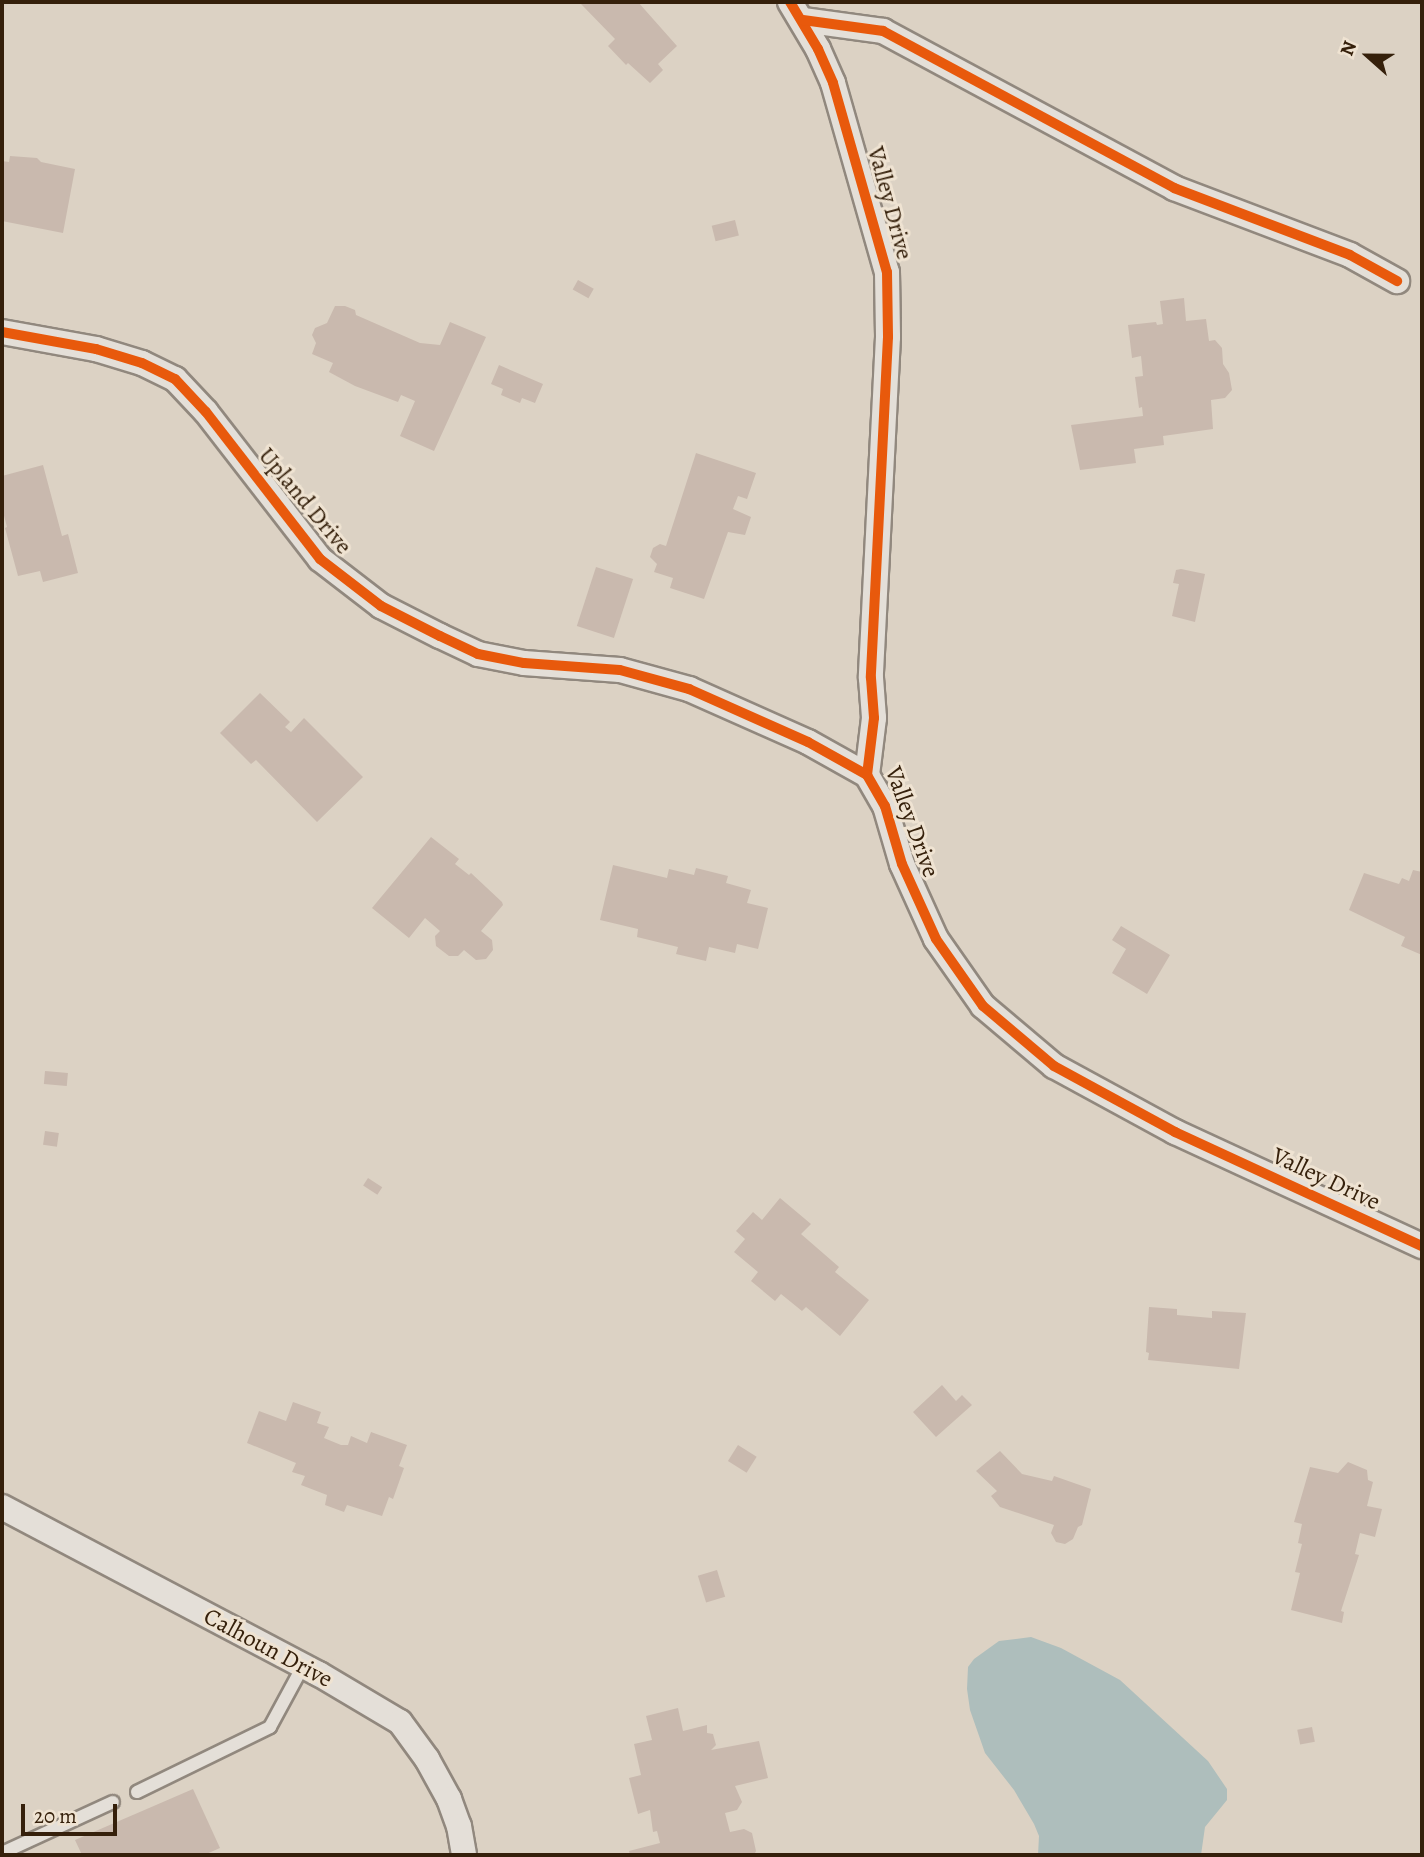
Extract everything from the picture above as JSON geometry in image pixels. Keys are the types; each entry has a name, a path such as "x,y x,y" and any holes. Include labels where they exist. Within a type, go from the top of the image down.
{"street":[{"name":"Valley Drive","path":"804,8 883,31 1174,188 1350,255 1397,281"},
{"name":"Valley Drive","path":"804,8 833,83 887,272 888,337 871,678 874,718 867,775 885,806 902,864 936,939 983,1006 1054,1066 1175,1132 1422,1246"},
{"name":"Upland Drive","path":"2,332 96,349 142,363 175,379 206,412 320,559 381,606 440,636 489,656 565,668 620,670 689,689 808,742 867,775"},
{"name":"Calhoun Drive","path":"2,1507 303,1666 400,1722 428,1759 449,1799 459,1826 464,1855"}],"lane":[{"path":"137,1792 270,1727 303,1666"},
{"path":"2,1853 113,1802"}],"shaded area":[{"path":"1031,1637 1061,1648 1120,1680 1208,1761 1227,1789 1227,1800 1205,1827 1201,1855 1038,1855 1039,1836 1034,1824 1014,1790 985,1753 970,1710 967,1689 968,1667 974,1659 999,1641"}],"building":[{"path":"638,2 677,46 658,64 663,70 650,83 628,63 626,65 608,46 615,39 581,4"},
{"path":"10,156 37,158 41,162 75,169 63,233 2,221 2,161 9,162"},
{"path":"735,220 739,236 716,241 712,226"},
{"path":"578,280 594,289 588,298 573,290"},
{"path":"1184,298 1186,321 1206,319 1209,341 1215,340 1222,348 1223,364 1229,373 1232,390 1225,398 1211,400 1213,429 1163,436 1164,445 1134,449 1136,463 1080,470 1071,425 1143,416 1142,407 1139,408 1135,377 1143,376 1141,356 1132,358 1128,325 1156,322 1157,325 1163,324 1160,301"},
{"path":"335,306 355,310 356,315 420,343 440,345 450,322 486,337 434,451 400,436 415,401 401,395 398,402 355,386 329,372 333,363 312,354 316,343 312,335 315,328 327,323"},
{"path":"499,365 543,384 535,403 522,398 520,403 501,395 503,389 491,384"},
{"path":"696,453 756,473 747,499 738,496 733,509 751,517 745,535 728,532 704,599 670,588 673,578 654,572 657,564 650,557 653,548 660,544 666,546"},
{"path":"43,465 62,536 68,534 78,573 43,582 40,571 18,576 5,528 2,476"},
{"path":"596,567 633,579 614,638 577,626"},
{"path":"1176,570 1205,574 1195,622 1172,616 1179,584 1173,583"},
{"path":"260,693 290,722 285,727 291,732 304,718 363,777 317,822 256,760 251,764 220,733"},
{"path":"431,837 459,859 455,864 469,875 471,873 502,902 503,905 481,931 492,940 493,950 486,959 476,960 464,950 458,956 449,956 436,946 435,936 440,931 425,918 409,938 372,908"},
{"path":"613,865 667,878 669,869 694,875 696,868 728,876 726,883 751,890 747,903 768,908 758,949 737,944 735,953 709,947 706,961 676,954 678,947 637,937 638,929 600,920"},
{"path":"1413,870 1422,872 1422,955 1401,946 1405,937 1349,910 1364,873 1399,884 1402,878 1409,881"},
{"path":"1121,926 1170,955 1147,994 1112,973 1126,949 1112,940"},
{"path":"45,1071 68,1073 67,1086 44,1084"},
{"path":"45,1131 59,1133 57,1147 43,1145"},
{"path":"368,1178 382,1187 377,1195 363,1186"},
{"path":"780,1198 811,1224 801,1234 839,1267 835,1272 869,1300 840,1336 806,1307 802,1311 781,1294 775,1301 751,1281 758,1272 734,1252 745,1239 736,1231 753,1212 762,1220"},
{"path":"1149,1307 1177,1309 1177,1315 1212,1318 1212,1311 1246,1313 1239,1369 1148,1360 1149,1353 1146,1352"},
{"path":"942,1385 956,1401 962,1395 972,1405 936,1437 913,1412"},
{"path":"293,1402 321,1412 317,1423 329,1427 324,1438 341,1445 348,1445 351,1436 367,1443 371,1432 407,1445 399,1466 404,1468 393,1499 389,1497 382,1516 347,1505 344,1512 325,1505 327,1495 301,1485 305,1476 292,1472 296,1463 247,1443 259,1411 286,1421"},
{"path":"738,1445 757,1457 747,1473 728,1461"},
{"path":"1000,1451 1022,1474 1052,1481 1054,1476 1091,1489 1082,1525 1078,1527 1073,1539 1065,1544 1056,1542 1051,1533 1054,1525 1000,1507 991,1496 997,1491 976,1471"},
{"path":"1348,1462 1367,1470 1368,1480 1373,1482 1367,1506 1382,1509 1375,1537 1360,1533 1355,1554 1359,1555 1341,1611 1344,1612 1342,1623 1291,1610 1300,1573 1295,1572 1302,1544 1298,1543 1302,1524 1294,1522 1310,1467 1338,1473"},
{"path":"717,1570 725,1597 706,1603 698,1576"},
{"path":"678,1708 683,1731 707,1725 707,1733 713,1734 716,1745 711,1750 759,1741 768,1778 735,1786 742,1802 737,1810 725,1813 730,1832 744,1829 752,1833 756,1851 754,1855 630,1855 629,1851 660,1843 657,1831 653,1832 650,1810 638,1814 629,1778 641,1775 634,1744 652,1740 646,1716"},
{"path":"1312,1727 1315,1742 1300,1745 1297,1730"},
{"path":"193,1789 220,1848 204,1855 82,1855 75,1840"}],"cycle path":[{"path":"790,2 818,49 833,83 887,272 888,337 871,678 874,718 867,775 885,806 902,864 936,939 983,1006 1054,1066 1175,1132 1422,1246"},
{"path":"803,20 883,31 1174,188 1350,255 1397,281"},
{"path":"2,332 96,349 142,363 175,379 206,412 320,559 381,606 478,654 524,663 620,670 689,689 808,742 867,775"}]}
